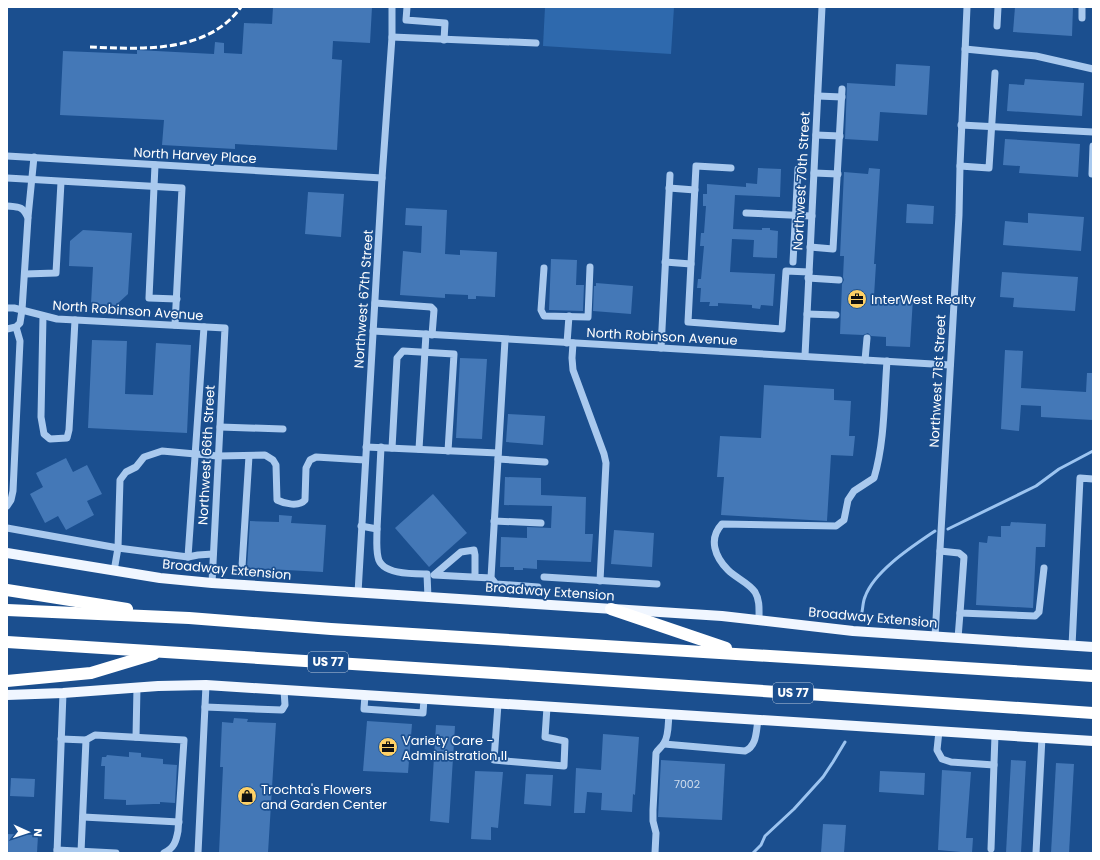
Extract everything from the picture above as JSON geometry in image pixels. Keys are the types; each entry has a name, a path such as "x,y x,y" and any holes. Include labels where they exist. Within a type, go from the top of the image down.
{"highway":[{"path":"7,590 189,618"},
{"path":"611,609 742,653"},
{"path":"7,610 189,618 339,629 1093,676"},
{"name":"US 77","path":"7,642 1093,713"},
{"path":"7,681 91,673 162,651"}],"main road":[{"name":"Broadway Extension","path":"7,553 160,578 212,584 722,616 826,628 935,637 1093,647"},
{"path":"7,695 63,693 137,687 206,686 1093,741"}],"street":[{"name":"Northwest 67th Street","path":"358,593 382,178 392,37 392,7"},
{"path":"407,7 406,20 445,23 444,40"},
{"name":"Northwest 70th Street","path":"804,356 822,7"},
{"name":"Northwest 71st Street","path":"935,637 959,215 967,7"},
{"path":"997,26 998,7"},
{"path":"1082,7 1082,18"},
{"path":"392,37 536,43"},
{"path":"965,49 1036,56 1093,69"},
{"path":"960,166 989,168 994,73"},
{"path":"810,248 833,249 842,89"},
{"path":"818,96 842,97"},
{"path":"962,125 1093,132"},
{"path":"816,135 840,136"},
{"path":"1092,174 1093,146"},
{"name":"North Harvey Place","path":"7,156 382,178"},
{"path":"7,329 16,327 20,323 34,157"},
{"path":"155,164 149,298 177,299"},
{"path":"731,168 696,166 688,322 782,329 786,271 839,280"},
{"path":"792,262 798,169"},
{"path":"814,173 838,174"},
{"path":"661,348 670,175"},
{"path":"7,178 182,188 175,325"},
{"path":"25,274 56,273 61,182"},
{"path":"669,188 695,190"},
{"path":"7,206 20,207 26,212 28,218"},
{"path":"746,212 812,216"},
{"path":"665,262 691,264"},
{"path":"544,268 541,310 544,316 588,317 590,267"},
{"path":"375,303 431,307 434,310 425,353 419,450"},
{"name":"North Robinson Avenue","path":"7,308 22,310 57,319 224,328"},
{"path":"807,314 836,315"},
{"path":"43,316 41,417 44,434 50,439 67,438 69,430 74,320"},
{"path":"569,316 573,370 606,463 600,581"},
{"path":"7,506 11,500 13,491 20,341 16,327"},
{"path":"188,557 204,327"},
{"name":"Northwest 66th Street","path":"212,584 224,328"},
{"name":"North Robinson Avenue","path":"373,331 505,340 950,365"},
{"path":"865,360 867,338"},
{"path":"505,340 491,578 496,584 538,587"},
{"path":"392,448 397,358 403,351 454,354 448,451"},
{"path":"759,620 759,599 754,591 728,570 717,555 713,542 717,530 722,524 836,526 844,520 848,500 854,491 874,478 876,472 881,447 887,361"},
{"path":"220,427 283,429"},
{"path":"366,447 448,451 545,462"},
{"path":"381,447 377,529 378,558 384,566 399,573 491,578"},
{"path":"114,570 118,548 120,480 126,472 136,467 144,457 162,451 218,456 265,456 273,460 276,464 277,500 296,505 305,500 306,468 310,460 316,457 365,460"},
{"path":"242,567 248,456"},
{"path":"1072,646 1080,478 1093,479"},
{"path":"494,521 542,523"},
{"path":"361,526 377,529"},
{"path":"7,528 118,548 188,557 214,554"},
{"path":"428,598 431,575 461,552 474,550 474,577"},
{"path":"940,551 959,553 964,558 958,638"},
{"path":"960,613 1035,616 1039,612 1044,568"},
{"path":"544,577 657,584"},
{"path":"198,853 206,686"},
{"path":"136,737 137,687"},
{"path":"205,707 282,710 285,704 284,690"},
{"path":"63,693 57,852 116,853"},
{"path":"498,704 494,760 564,766 565,741 545,737 547,707"},
{"path":"655,853 656,833 653,821 653,810 656,753 657,750 664,744 668,730 669,714"},
{"path":"664,744 745,751 752,746 758,720"},
{"path":"939,731 937,750 942,759 951,762 994,765"},
{"path":"61,739 86,740 95,734 184,740 179,822 176,841 172,847 164,853"},
{"path":"991,849 995,734"},
{"path":"1036,853 1042,737"},
{"path":"81,852 86,740"},
{"path":"83,817 179,822"}],"shaded area":[{"path":"545,7 674,7 671,54 543,46"}],"building":[{"path":"273,7 372,7 370,43 333,41 332,59 342,60 337,150 235,144 235,149 162,145 164,120 60,115 63,51 137,54 137,50 214,54 215,42 224,43 224,53 242,54 244,23 272,24"},
{"path":"1015,7 1073,7 1072,36 1013,32"},
{"path":"896,64 930,66 927,115 880,112 878,141 845,139 847,83 895,86"},
{"path":"1025,79 1084,83 1082,116 1007,111 1009,84 1024,85"},
{"path":"1005,139 1080,144 1078,177 1019,173 1020,166 1003,165"},
{"path":"758,168 781,169 780,197 735,195 733,229 762,230 762,228 770,228 770,230 778,231 777,258 753,257 754,240 732,239 730,272 775,274 773,306 761,305 760,309 752,308 752,305 718,303 718,306 709,306 710,302 700,302 701,288 697,288 698,279 701,279 704,246 700,246 701,233 704,233 706,206 703,206 703,194 707,194 707,184 746,187 746,183 757,184"},
{"path":"869,168 880,169 874,264 876,264 874,296 913,298 910,347 886,346 886,337 871,336 868,333 863,335 840,334 842,284 844,280 844,256 840,256 844,172 868,174"},
{"path":"308,192 344,194 341,237 305,234"},
{"path":"907,204 934,206 933,224 906,223"},
{"path":"406,208 447,210 445,254 460,255 460,250 497,252 495,297 476,296 476,299 468,299 468,295 445,294 445,298 400,295 403,251 421,253 422,226 405,225"},
{"path":"1028,213 1084,217 1081,251 1003,245 1005,221 1028,223"},
{"path":"83,230 132,233 128,294 116,305 91,304 93,267 69,266 70,241"},
{"path":"551,259 577,260 576,285 584,285 583,311 549,310"},
{"path":"1002,272 1078,277 1075,311 1013,307 1014,298 1000,297"},
{"path":"596,283 633,286 631,314 593,311 594,286 596,286"},
{"path":"92,340 127,341 125,394 153,395 156,343 191,345 187,433 88,428"},
{"path":"1005,350 1023,351 1021,388 1086,392 1087,373 1093,373 1093,420 1041,417 1041,406 1021,405 1019,431 1001,429"},
{"path":"460,358 487,359 482,439 456,438"},
{"path":"764,385 834,389 834,400 851,401 849,436 855,436 853,456 831,455 827,521 721,515 724,477 717,477 720,436 761,438"},
{"path":"508,414 545,416 543,445 506,442"},
{"path":"66,458 73,472 87,465 102,494 87,501 94,515 66,530 58,516 45,523 30,494 43,487 36,473"},
{"path":"505,477 541,478 541,495 586,497 585,534 593,534 591,562 537,560 537,569 523,568 523,570 514,570 514,567 500,567 501,537 527,538 527,527 551,528 552,506 504,505"},
{"path":"433,494 467,533 429,567 395,528"},
{"path":"279,515 292,516 291,523 326,525 323,572 247,568 250,521 279,522"},
{"path":"1011,522 1046,524 1045,547 1036,547 1033,608 976,605 979,542 987,543 988,536 1001,537 1001,526 1010,526"},
{"path":"614,530 654,533 652,567 611,564"},
{"name":"Trochta's Flowers and Garden Center","path":"234,718 248,719 247,722 276,723 268,853 219,853 223,767 220,767 222,722 233,723"},
{"name":"Variety Care - Administration II","path":"367,721 412,724 408,773 363,771"},
{"path":"436,725 455,726 449,823 430,821"},
{"path":"603,734 639,737 635,795 633,794 632,812 601,810 602,793 587,792 585,813 574,813 576,768 601,770"},
{"path":"129,752 141,753 141,757 163,759 163,764 177,765 175,803 160,802 160,804 126,805 126,800 104,799 105,766 101,766 102,757 106,757 107,755 129,757"},
{"path":"661,760 725,764 722,820 658,817"},
{"path":"1011,760 1026,761 1021,853 1006,853"},
{"path":"1056,763 1074,764 1069,853 1051,853"},
{"path":"942,770 971,772 966,838 973,838 972,853 938,850"},
{"path":"475,771 503,772 498,828 491,827 491,840 471,839"},
{"path":"880,771 925,773 924,795 879,792"},
{"path":"526,774 553,775 551,806 524,804"},
{"path":"11,778 35,779 34,797 10,796"},
{"path":"823,824 846,825 844,853 821,853"},
{"path":"7,834 38,835 37,853 7,853"}],"waterway":[{"path":"948,529 1036,486 1059,469 1093,451"},
{"path":"862,612 863,602 870,587 885,569 935,531"},
{"path":"753,853 761,845 765,836 794,809 823,777 845,742"}],"railway":[{"path":"90,47 151,48 192,41 210,33 227,22 241,7"}],"place":[{"name":"InterWest Realty","path":"857,299"},
{"name":"Variety Care - Administration II","path":"388,747"},
{"name":"Trochta's Flowers and Garden Center","path":"247,796"}]}
